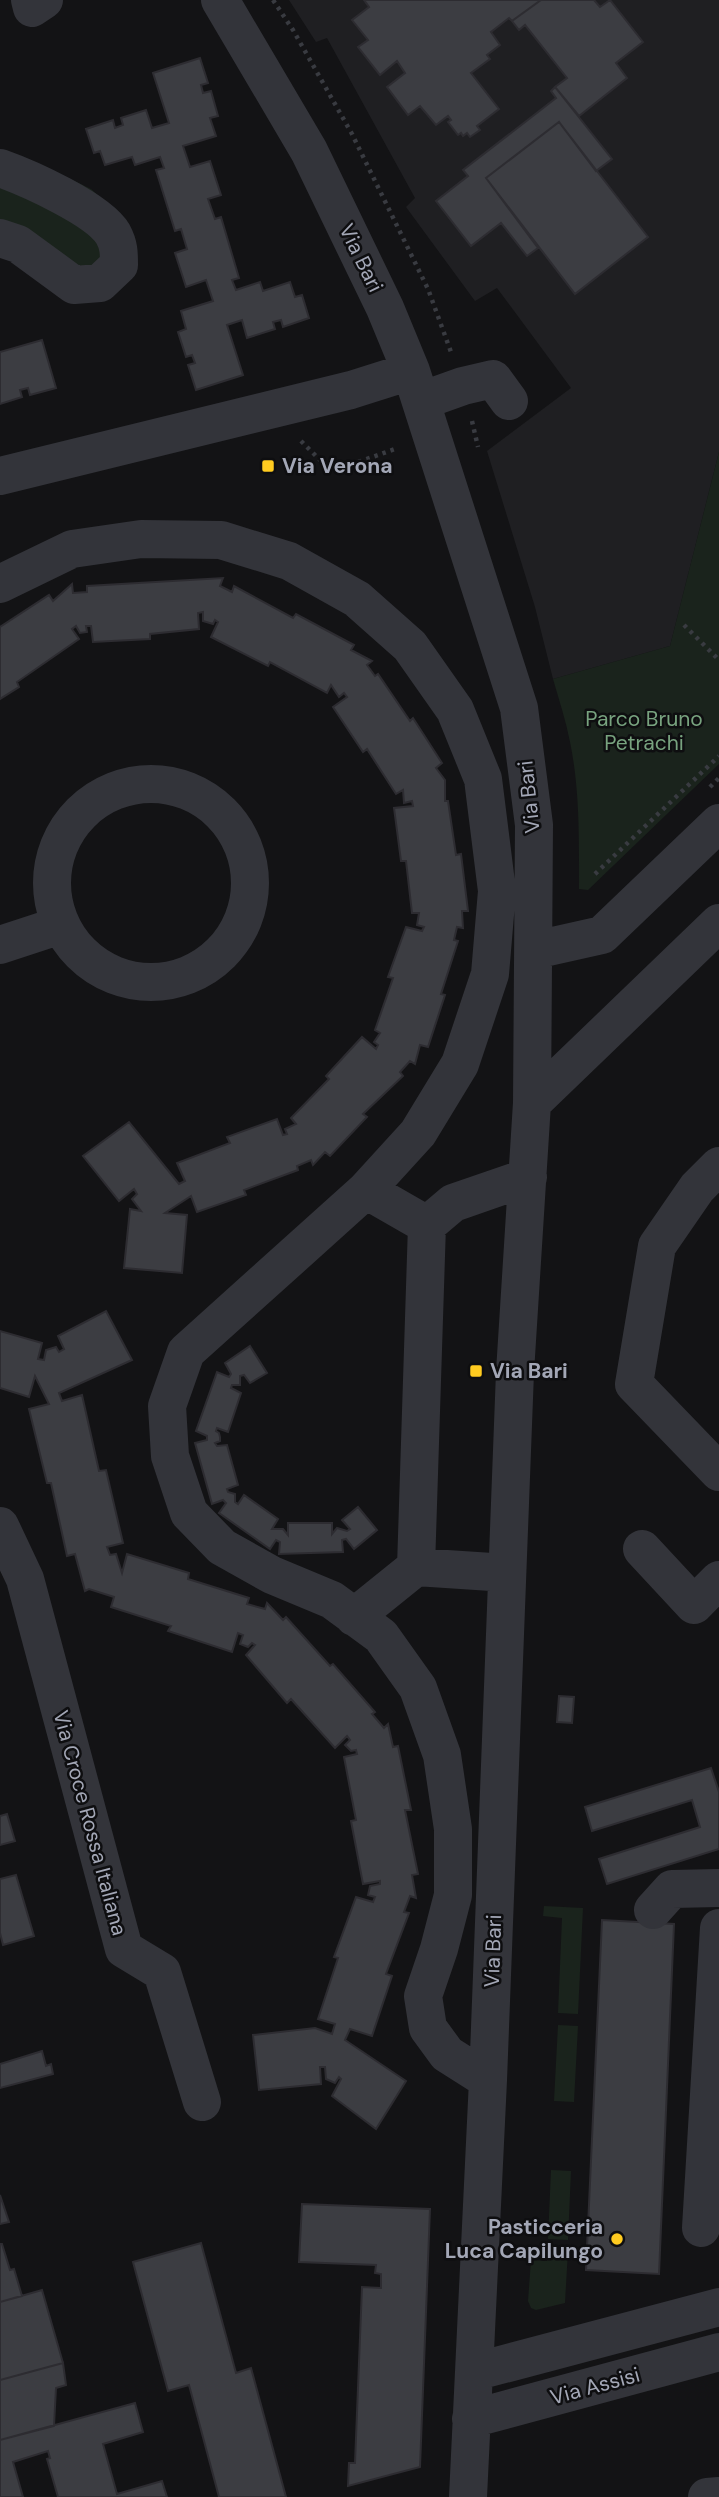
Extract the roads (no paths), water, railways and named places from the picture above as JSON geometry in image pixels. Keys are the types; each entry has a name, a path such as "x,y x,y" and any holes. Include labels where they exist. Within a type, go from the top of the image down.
{"street":[{"path":"30,0 33,8 44,0"},
{"name":"Via Bari","path":"220,0 309,151 385,308 416,386 519,708 534,825 532,1103 515,1372 488,2080 468,2497"},
{"path":"0,168 49,188 91,214 111,231 119,247 118,265 100,283 74,285 18,244 0,238"},
{"path":"0,476 351,390 463,386 493,379 509,401"},
{"path":"0,584 72,549 141,539 220,540 289,561 357,599 410,646 455,710 483,779 497,891 490,974 460,1064 418,1133 366,1190 186,1352 167,1406 170,1456 189,1513 222,1547 272,1575 332,1600 381,1636 418,1688 442,1755 453,1829 453,1895 439,1949 422,1996 428,2028 447,2054 488,2080"},
{"path":"157,783 190,791 218,809 239,836 249,868 249,900 243,920 239,930 220,954 194,972 164,982 133,981 103,970 78,951 61,925 52,892 55,858 59,848 69,827 93,802 123,787 157,783"},
{"path":"535,950 602,935 719,822"},
{"path":"532,1103 719,923"},
{"path":"0,945 61,925"},
{"path":"719,1166 696,1188 657,1246 634,1384 719,1472"},
{"path":"416,1567 427,1225 453,1203 528,1177"},
{"path":"366,1190 427,1225"},
{"name":"Via Croce Rossa Italiana","path":"0,1526 25,1579 124,1949 162,1972 202,2102"},
{"path":"642,1549 694,1605 719,1580"},
{"path":"354,1617 416,1567 508,1573"},
{"path":"653,1910 672,1889 719,1888"},
{"path":"701,2228 719,1928"},
{"path":"474,2372 719,2307"},
{"name":"Via Assisi","path":"471,2419 719,2352"},
{"path":"707,2497 719,2496"}],"place":[{"name":"Via Verona","path":"268,466"},
{"name":"Via Bari","path":"476,1371"},
{"name":"Pasticceria Luca Capilungo","path":"617,2239"}],"park label":[{"name":"Parco Bruno Petrachi","path":"644,731"}]}
